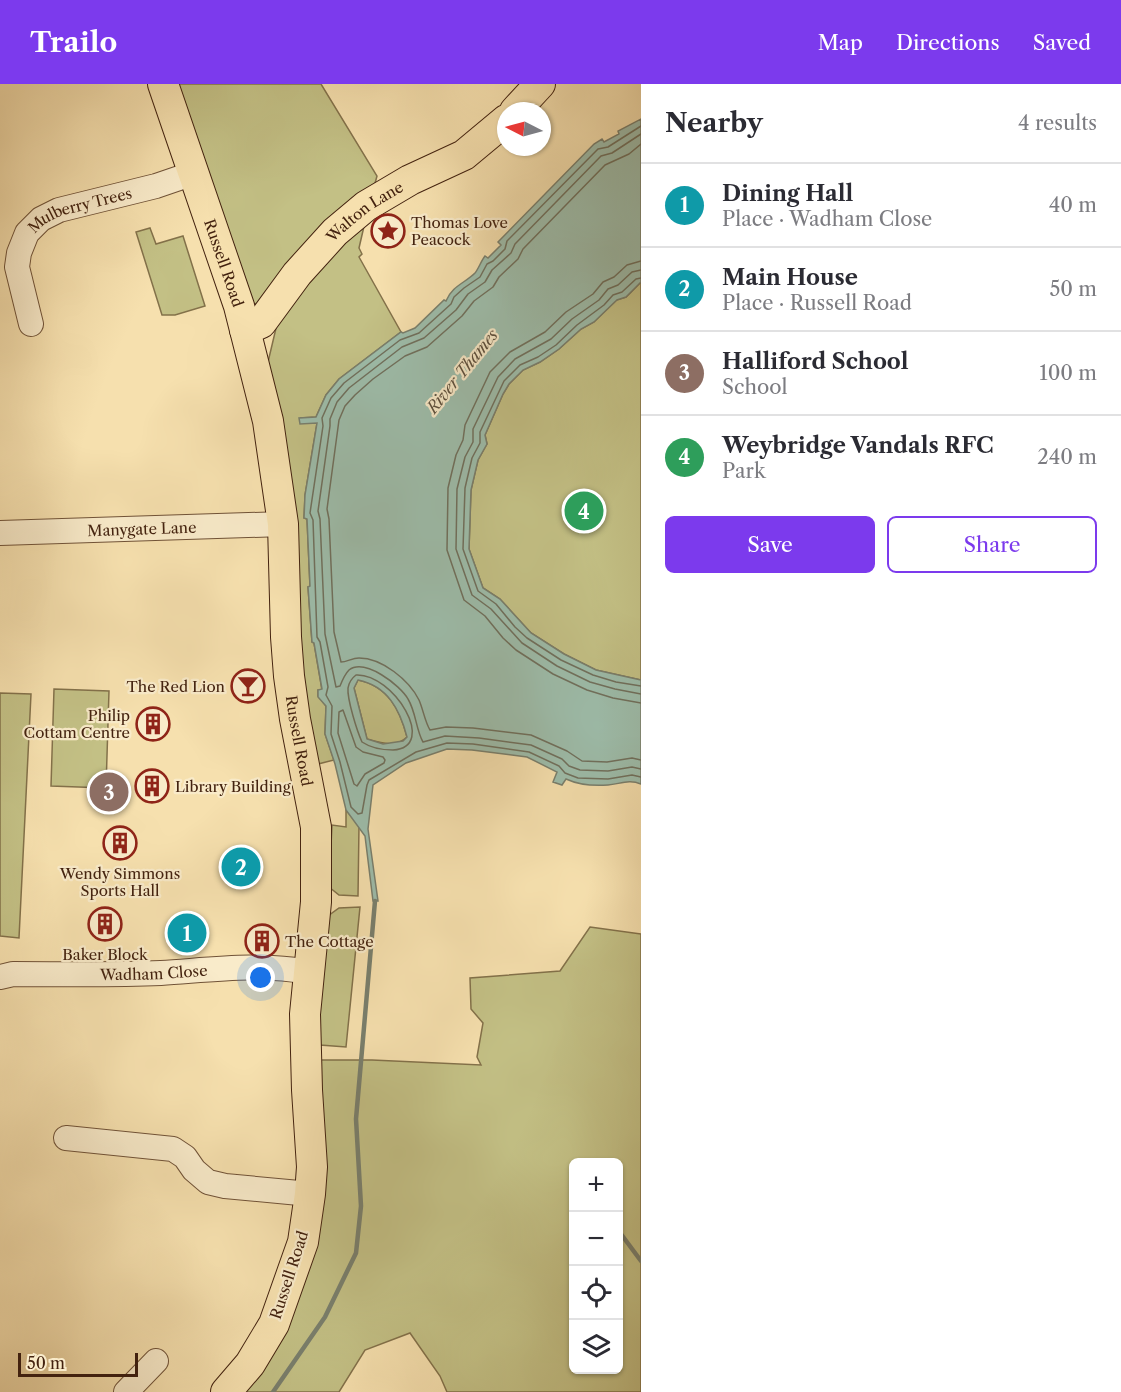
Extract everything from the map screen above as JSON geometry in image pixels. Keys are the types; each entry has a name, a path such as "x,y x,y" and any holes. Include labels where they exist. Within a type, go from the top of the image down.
{"main road":[{"name":"Russell Road","path":"163,84 245,330 273,450 283,524 286,637 290,676 295,719 316,826 316,902 305,1014 312,1167 303,1242 274,1324 250,1364 226,1392"},
{"path":"523,102 540,84"},
{"name":"Walton Lane","path":"245,330 261,323 297,274 335,232 366,206 410,180 464,155 497,128"}],"street":[{"name":"Mulberry Trees","path":"31,324 17,267 19,253 27,233 41,219 59,210 156,186 194,173"},
{"name":"Manygate Lane","path":"0,533 283,524"},
{"name":"Wadham Close","path":"0,977 14,974 139,974 262,967 308,972"},
{"path":"66,1138 172,1149 185,1157 194,1170 208,1182 225,1186 310,1194"},
{"path":"126,1392 156,1361"}],"shaded area":[{"path":"171,84 321,84 377,176 372,194 267,301 256,304 246,300"},
{"path":"365,222 359,248 362,254 359,257 401,332 339,379 326,395 316,417 300,418 317,423 305,495 304,518 307,519 312,642 322,690 318,690 318,696 326,706 325,734 334,760 318,764 296,644 268,362 277,324 300,281"},
{"path":"150,228 156,244 183,236 205,306 175,315 162,315 136,232"},
{"path":"641,282 641,680 596,670 564,654 531,633 500,599 483,588 469,549 471,490 478,460 487,444 485,435 509,384 523,370 540,362 581,329 594,322 616,300 626,297"},
{"path":"358,680 368,683 385,694 401,718 407,737 393,744 367,739 354,688"},
{"path":"54,689 109,691 106,788 51,786"},
{"path":"0,693 31,694 19,938 0,936"},
{"path":"346,810 359,826 358,896 339,895 329,887 332,825 346,827"},
{"path":"360,907 346,1047 320,1045 317,1032 328,916 339,908"},
{"path":"590,927 641,934 641,1392 447,1392 440,1376 410,1333 365,1350 339,1392 230,1392 303,1242 306,1060 372,1060 481,1065 477,1057 483,1023 471,1009 470,978 560,971"}],"water":[{"name":"River Thames","path":"641,119 641,282 626,297 617,300 594,322 581,329 540,362 523,370 509,384 485,435 487,444 478,460 471,490 469,549 483,588 500,599 531,633 564,654 596,670 641,680 641,784 628,782 592,785 566,779 562,785 553,782 557,772 527,757 472,750 447,749 406,763 373,785 368,829 378,901 373,901 365,836 346,810 325,734 326,706 318,697 318,690 322,689 312,642 307,519 304,518 305,495 317,423 300,424 299,418 316,417 326,395 339,379 401,332 415,328 444,300 446,301 455,288 475,273 485,256 488,258 501,245 498,242 594,144 602,139 604,142 619,134 618,131","holes":["358,680 368,683 385,694 396,709 407,737 403,741 383,744 367,739 354,688"]}],"waterway":[{"path":"273,1392 325,1317 356,1253 361,1206 356,1119 375,901"},
{"path":"623,1237 641,1261"}],"place":[{"name":"Thomas Love Peacock","path":"388,231"},
{"name":"Weybridge Vandals RFC","path":"584,511"},
{"name":"The Red Lion","path":"248,686"},
{"name":"Philip Cottam Centre","path":"153,724"},
{"name":"Library Building","path":"152,786"},
{"name":"Halliford School","path":"109,792"},
{"name":"Wendy Simmons Sports Hall","path":"120,843"},
{"name":"Main House","path":"241,867"},
{"name":"Baker Block","path":"105,924"},
{"name":"Dining Hall","path":"187,933"},
{"name":"The Cottage","path":"262,941"}]}
